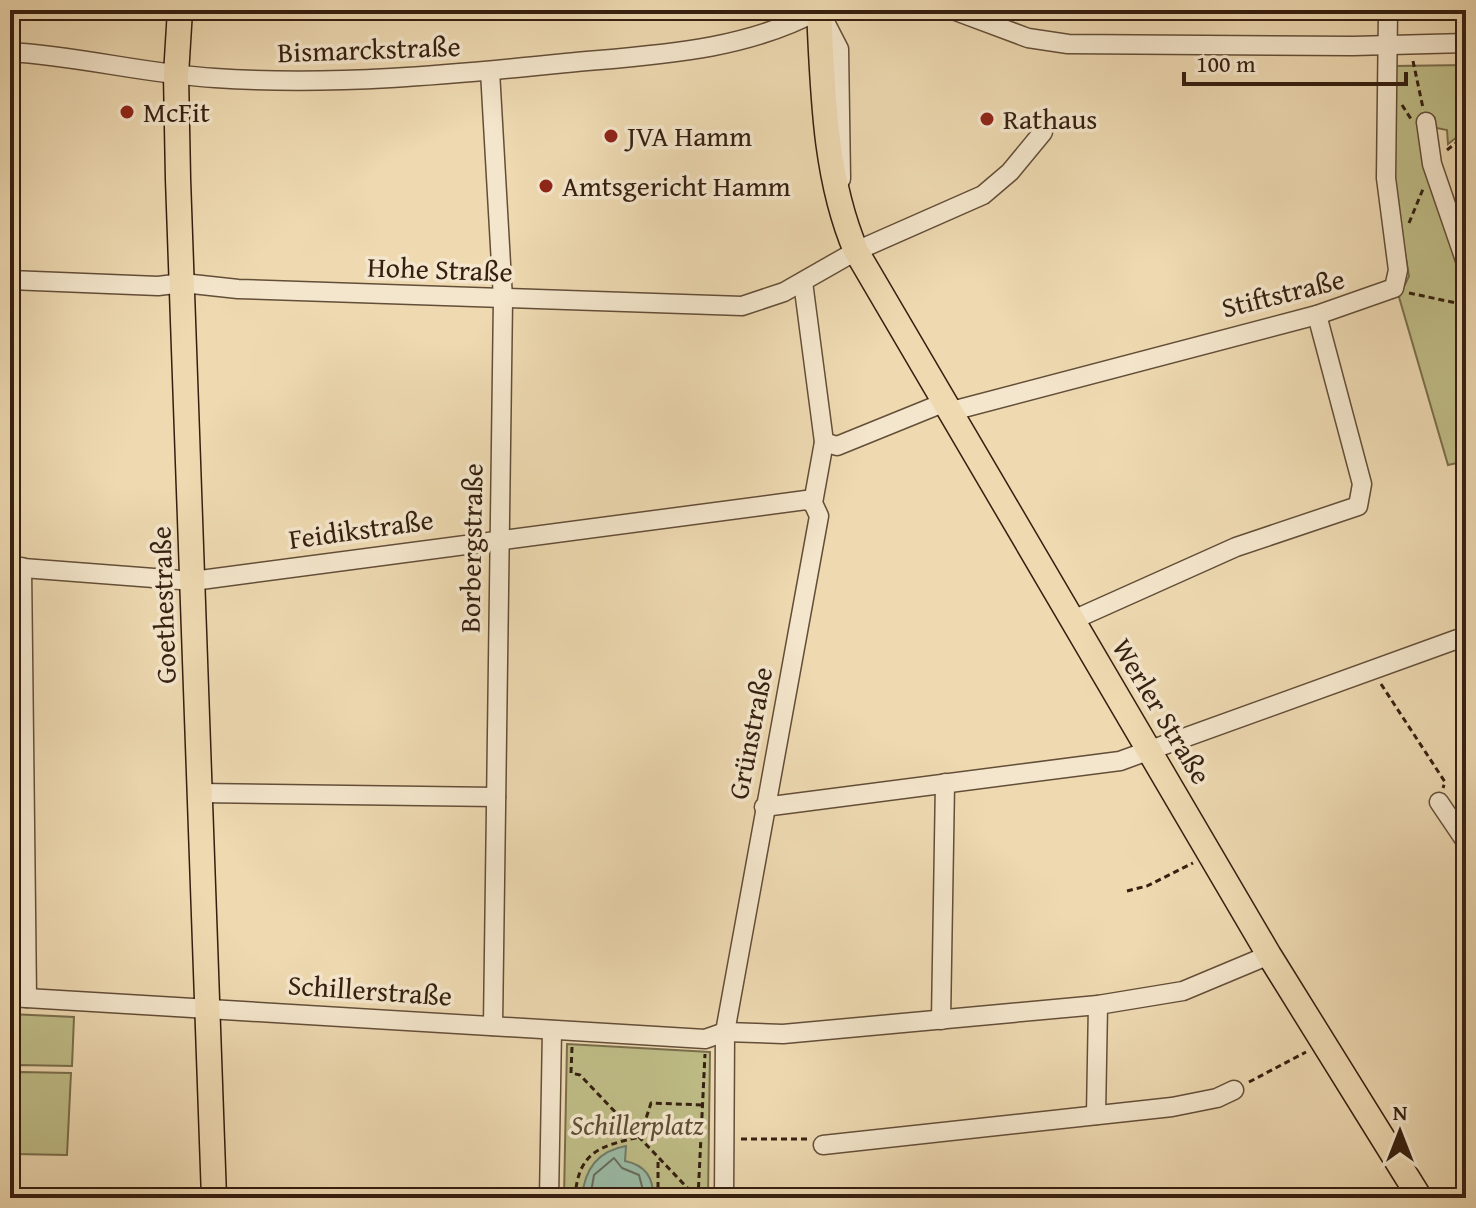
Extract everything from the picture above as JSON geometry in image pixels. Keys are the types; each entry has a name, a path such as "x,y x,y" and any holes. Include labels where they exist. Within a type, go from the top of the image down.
{"main road":[{"name":"Goethestraße","path":"180,10 176,75 214,1198"},
{"name":"Werler Straße","path":"819,10 824,110 839,199 856,251 1269,955 1420,1198"}],"street":[{"name":"Bismarckstraße","path":"10,52 176,75 322,82 490,71 717,46 778,29 819,10"},
{"path":"954,10 1028,38 1109,46 1466,43"},
{"path":"1388,10 1386,178 1398,270 1394,288"},
{"name":"Borbergstraße","path":"490,71 503,299 493,1026"},
{"path":"1426,122 1432,164 1466,263"},
{"name":"Hohe Straße","path":"10,280 158,286 183,283 238,289 742,306 763,301 856,251 983,195 1010,172 1043,132"},
{"name":"Grünstraße","path":"724,1198 725,1032 819,516 813,503 824,442 803,282"},
{"name":"Stiftstraße","path":"946,408 1317,315 1394,288"},
{"path":"1073,620 1236,547 1358,506 1362,484 1317,315"},
{"path":"824,442 837,446 946,408"},
{"name":"Feidikstraße","path":"16,567 193,581 803,500 813,503"},
{"path":"16,567 19,997"},
{"path":"764,807 1120,761 1151,753 1466,636"},
{"path":"941,1020 945,783"},
{"path":"200,793 496,797"},
{"path":"1439,802 1466,842"},
{"path":"725,1032 783,1034 1098,1005 1183,991 1269,955"},
{"name":"Schillerstraße","path":"19,997 705,1039 725,1032"},
{"path":"1096,1115 1098,1005"},
{"path":"549,1198 552,1030"},
{"path":"823,1145 1172,1107 1217,1098 1234,1090"}],"path":[{"path":"1413,61 1426,122"},
{"path":"1394,243 1402,240 1429,179"},
{"path":"1394,288 1466,305"},
{"path":"1372,670 1445,782 1439,802"},
{"path":"1127,891 1147,886 1212,855"},
{"path":"573,1031 571,1073 580,1075 697,1198"},
{"path":"697,1198 705,1039"},
{"path":"1234,1090 1323,1042"},
{"path":"640,1137 651,1103 702,1105"},
{"path":"575,1198 577,1173 592,1154 610,1143 640,1137"},
{"path":"725,1139 807,1138 823,1145"},
{"path":"658,1157 658,1198"}],"green space":[{"path":"1466,65 1466,130 1448,144 1447,130 1417,124 1452,246 1466,278 1466,489 1457,463 1448,465 1399,297 1409,276 1394,189 1394,66"},
{"path":"10,1014 74,1017 72,1066 18,1065 13,1141 10,1141"},
{"name":"Schillerplatz","path":"567,1044 710,1052 708,1198 564,1198"},
{"path":"20,1072 71,1073 67,1155 15,1154"}],"water":[{"path":"626,1146 625,1161 647,1174 652,1184 653,1198 582,1198 586,1179 594,1164 607,1152"}],"place":[{"name":"McFit","path":"127,112"},
{"name":"Rathaus","path":"987,119"},
{"name":"JVA Hamm","path":"611,136"},
{"name":"Amtsgericht Hamm","path":"546,186"}]}
